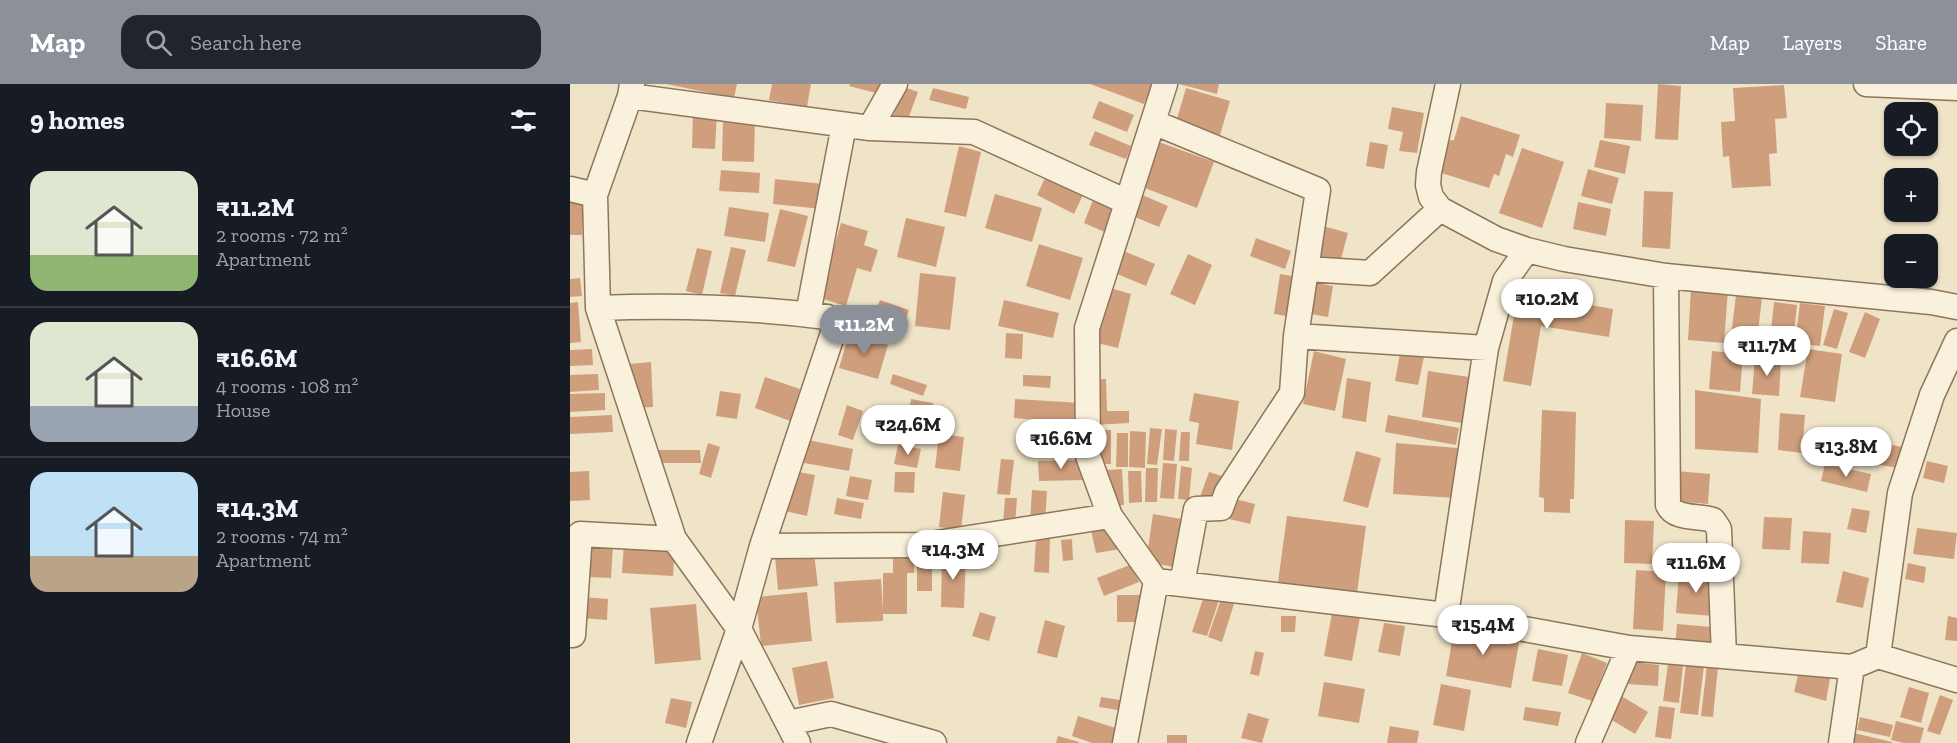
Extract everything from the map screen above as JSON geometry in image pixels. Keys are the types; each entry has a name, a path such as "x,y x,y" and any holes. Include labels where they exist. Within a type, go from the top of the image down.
{"street":[{"path":"870,128 895,84"},
{"path":"1125,743 1156,581 1110,516 1088,456 1087,328 1165,84"},
{"path":"1448,84 1428,185 1431,197 1440,209 1496,239 1527,250 1564,259 1666,276 1931,302 1957,307"},
{"path":"1866,84 1957,88"},
{"path":"934,743 831,714 793,733 739,629 674,539 598,308 595,195 631,90 844,125 974,132 1127,202"},
{"path":"1153,122 1318,190 1296,336 1292,393 1227,492 1221,508 1196,509 1182,584"},
{"path":"808,314 844,125"},
{"path":"570,189 595,195"},
{"path":"1307,269 1370,273 1440,209"},
{"path":"1446,615 1486,348 1505,281 1527,250"},
{"path":"1666,276 1668,505 1670,510 1676,514 1713,520 1719,529 1724,656"},
{"path":"598,308 679,306 808,314 828,316 834,321 836,327 762,546 739,629 699,743"},
{"path":"1296,336 1486,348"},
{"path":"1878,656 1900,493 1932,395 1957,341"},
{"path":"762,546 924,546 1110,516"},
{"path":"573,635 575,533 674,539"},
{"path":"1156,581 1446,615 1629,648 1852,667 1878,656 1957,680"},
{"path":"1588,743 1629,648"},
{"path":"1841,743 1852,667"}],"building":[{"path":"666,84 737,84 734,98"},
{"path":"772,84 811,84 807,107 769,100"},
{"path":"850,84 882,84 880,94 849,86"},
{"path":"1090,84 1152,84 1144,104"},
{"path":"1179,84 1219,84 1217,94"},
{"path":"1658,84 1681,86 1678,140 1655,139"},
{"path":"1784,85 1787,118 1775,119 1777,153 1769,154 1771,186 1732,188 1729,156 1723,157 1721,122 1735,121 1733,88"},
{"path":"904,87 918,92 907,122 893,117"},
{"path":"933,88 969,97 966,109 929,100"},
{"path":"1186,88 1230,101 1220,135 1176,122"},
{"path":"1099,101 1134,115 1127,132 1092,118"},
{"path":"1606,103 1643,105 1641,141 1604,138"},
{"path":"1392,107 1424,113 1417,153 1399,151 1403,132 1388,129"},
{"path":"693,111 717,112 715,149 692,148"},
{"path":"1461,116 1520,135 1513,157 1506,154 1499,176 1494,174 1489,188 1435,171 1443,141 1454,140"},
{"path":"723,119 755,121 754,162 722,161"},
{"path":"1095,131 1131,146 1126,159 1089,145"},
{"path":"1600,140 1630,146 1625,174 1594,167"},
{"path":"1159,142 1214,162 1197,208 1142,187"},
{"path":"1370,142 1388,145 1384,169 1366,166"},
{"path":"959,146 981,152 966,217 944,212"},
{"path":"1522,148 1564,162 1542,228 1499,213"},
{"path":"1588,169 1619,178 1612,204 1581,196"},
{"path":"721,170 760,173 759,193 719,191"},
{"path":"1047,174 1084,193 1074,214 1037,195"},
{"path":"775,179 824,184 822,209 773,204"},
{"path":"1644,191 1673,192 1670,249 1642,247"},
{"path":"1138,193 1168,206 1159,227 1130,215"},
{"path":"995,194 1042,208 1032,242 985,228"},
{"path":"1093,200 1117,209 1107,233 1084,223"},
{"path":"1578,202 1611,209 1606,236 1573,229"},
{"path":"570,203 583,203 582,235 570,235"},
{"path":"729,207 769,213 765,242 724,236"},
{"path":"780,209 808,216 795,267 767,261"},
{"path":"906,218 945,227 936,267 897,257"},
{"path":"841,223 868,231 864,245 878,250 871,272 857,268 846,306 820,298"},
{"path":"1323,226 1348,233 1339,266 1314,259"},
{"path":"1256,238 1291,251 1285,269 1250,256"},
{"path":"1039,244 1083,258 1070,300 1026,286"},
{"path":"731,247 746,250 735,296 720,293"},
{"path":"697,248 712,251 702,295 686,291"},
{"path":"1119,249 1155,264 1146,286 1110,271"},
{"path":"1188,254 1212,265 1195,305 1170,294"},
{"path":"920,273 956,277 950,330 915,326"},
{"path":"1280,274 1298,277 1292,317 1274,314"},
{"path":"580,278 582,296 570,297 570,279"},
{"path":"1310,282 1333,286 1328,317 1305,313"},
{"path":"1107,287 1131,294 1118,348 1093,342"},
{"path":"1691,288 1728,290 1724,343 1688,340"},
{"path":"1518,292 1613,309 1609,337 1541,326 1531,386 1503,381"},
{"path":"1736,295 1762,298 1757,340 1731,336"},
{"path":"880,300 909,310 903,327 874,317"},
{"path":"1004,300 1059,313 1053,338 998,326"},
{"path":"578,302 581,342 570,343 570,303"},
{"path":"1774,302 1797,305 1793,343 1770,340"},
{"path":"1800,303 1825,306 1820,346 1795,343"},
{"path":"1834,309 1848,313 1837,349 1823,345"},
{"path":"1865,312 1880,319 1865,358 1849,352"},
{"path":"872,320 897,328 892,342 867,333"},
{"path":"1006,333 1023,334 1022,359 1005,358"},
{"path":"849,334 888,345 878,379 839,368"},
{"path":"592,349 593,365 570,366 570,350"},
{"path":"1808,349 1842,354 1835,402 1800,397"},
{"path":"1314,351 1346,359 1335,411 1303,404"},
{"path":"1712,351 1743,354 1740,392 1709,389"},
{"path":"1400,353 1424,357 1418,385 1395,381"},
{"path":"1755,358 1781,360 1779,396 1752,394"},
{"path":"651,362 653,407 632,408 630,364"},
{"path":"1428,371 1476,378 1469,424 1422,417"},
{"path":"598,374 599,390 570,392 570,375"},
{"path":"893,374 927,385 923,396 890,384"},
{"path":"1023,375 1051,376 1050,388 1023,386"},
{"path":"765,377 800,389 790,421 755,408"},
{"path":"1347,378 1371,382 1366,422 1342,418"},
{"path":"1093,379 1106,379 1107,411 1129,411 1129,423 1094,425"},
{"path":"1695,390 1761,399 1758,453 1695,449"},
{"path":"720,391 741,394 737,419 716,416"},
{"path":"605,393 605,410 570,412 570,394"},
{"path":"1194,393 1239,401 1232,450 1196,444 1199,423 1189,421"},
{"path":"911,399 933,403 928,429 907,425"},
{"path":"1015,399 1081,403 1080,423 1014,418"},
{"path":"847,405 863,411 853,440 838,435"},
{"path":"1542,410 1576,412 1574,499 1570,499 1570,513 1544,512 1544,498 1539,497"},
{"path":"1780,413 1805,415 1802,453 1778,450"},
{"path":"612,415 613,432 570,434 570,417"},
{"path":"1388,415 1459,428 1456,445 1385,432"},
{"path":"1037,426 1080,426 1080,454 1037,455"},
{"path":"1150,428 1162,429 1157,465 1147,464"},
{"path":"1165,429 1177,430 1174,461 1163,460"},
{"path":"1100,430 1111,430 1111,464 1100,464"},
{"path":"1130,431 1146,432 1145,468 1129,467"},
{"path":"1181,432 1190,432 1189,461 1179,461"},
{"path":"1117,433 1128,433 1128,467 1116,467"},
{"path":"939,434 964,437 960,471 935,468"},
{"path":"1849,437 1908,448 1904,469 1845,459"},
{"path":"808,440 853,449 849,471 804,463"},
{"path":"708,443 720,447 711,478 699,474"},
{"path":"1396,443 1458,448 1455,498 1393,494"},
{"path":"898,445 921,449 917,468 894,464"},
{"path":"653,450 700,450 701,463 653,463"},
{"path":"1356,451 1381,458 1368,508 1343,501"},
{"path":"1001,459 1014,460 1010,495 997,494"},
{"path":"1083,460 1084,480 1039,481 1038,461"},
{"path":"1927,461 1948,466 1944,483 1923,478"},
{"path":"1163,463 1177,464 1174,499 1160,498"},
{"path":"1825,464 1871,474 1867,492 1821,481"},
{"path":"1181,466 1192,468 1189,500 1178,499"},
{"path":"1146,468 1158,468 1157,502 1145,502"},
{"path":"1122,469 1124,505 1109,506 1107,470"},
{"path":"589,471 590,500 570,501 570,472"},
{"path":"793,471 815,475 807,516 785,511"},
{"path":"1128,471 1141,471 1142,502 1129,503"},
{"path":"1677,471 1710,474 1708,504 1675,501"},
{"path":"895,472 915,472 914,493 894,492"},
{"path":"1209,472 1228,478 1219,503 1200,497"},
{"path":"850,476 872,480 868,500 846,496"},
{"path":"1032,490 1047,491 1045,522 1030,521"},
{"path":"943,492 965,495 961,530 939,527"},
{"path":"837,498 864,503 861,519 834,514"},
{"path":"1005,498 1017,498 1015,526 1003,525"},
{"path":"1231,498 1255,504 1250,524 1225,518"},
{"path":"1852,508 1870,511 1866,533 1847,529"},
{"path":"1153,514 1188,520 1180,568 1146,562"},
{"path":"1287,516 1366,526 1357,593 1278,582"},
{"path":"1764,517 1792,518 1790,550 1762,549"},
{"path":"1625,520 1654,521 1652,564 1624,563"},
{"path":"1116,525 1121,549 1096,553 1091,530"},
{"path":"1917,528 1957,533 1954,559 1913,554"},
{"path":"1803,531 1831,533 1829,564 1801,563"},
{"path":"1036,537 1050,538 1049,573 1034,572"},
{"path":"1072,539 1073,560 1063,561 1061,540"},
{"path":"624,543 675,546 673,576 622,573"},
{"path":"588,544 613,545 611,578 586,577"},
{"path":"893,551 914,551 914,573 907,573 907,614 883,614 883,621 836,623 834,582 881,579 883,610 883,573 893,573"},
{"path":"814,553 818,586 778,590 775,557"},
{"path":"942,554 966,555 964,608 941,607"},
{"path":"917,556 932,556 932,591 917,591"},
{"path":"1908,563 1926,567 1924,583 1905,579"},
{"path":"1132,564 1139,582 1104,596 1097,578"},
{"path":"1636,570 1666,572 1663,631 1633,629"},
{"path":"1843,571 1869,578 1863,608 1836,602"},
{"path":"1679,572 1716,575 1713,616 1676,613"},
{"path":"807,592 812,641 761,646 756,597"},
{"path":"1117,595 1147,595 1147,622 1117,622"},
{"path":"1204,596 1219,600 1207,636 1192,632"},
{"path":"583,597 608,599 607,620 581,618"},
{"path":"1221,599 1234,604 1222,642 1208,637"},
{"path":"696,604 701,660 655,664 650,608"},
{"path":"980,612 996,617 989,641 972,636"},
{"path":"1332,613 1360,617 1352,661 1324,656"},
{"path":"1281,616 1296,616 1295,632 1281,632"},
{"path":"1948,616 1957,618 1957,641 1945,640"},
{"path":"1045,620 1065,626 1057,658 1037,653"},
{"path":"1384,623 1405,626 1400,656 1378,652"},
{"path":"1677,624 1712,627 1711,649 1675,647"},
{"path":"1455,625 1520,637 1511,688 1446,676"},
{"path":"1538,649 1568,655 1562,686 1532,681"},
{"path":"1255,651 1264,653 1259,676 1250,674"},
{"path":"1582,653 1607,663 1592,701 1568,693"},
{"path":"827,661 834,698 799,705 792,668"},
{"path":"1635,662 1659,665 1658,686 1627,684"},
{"path":"1668,664 1683,666 1679,703 1663,701"},
{"path":"1686,664 1704,666 1698,715 1680,713"},
{"path":"1707,665 1718,667 1713,717 1701,716"},
{"path":"1800,666 1831,673 1826,701 1794,692"},
{"path":"1324,682 1365,689 1359,723 1318,716"},
{"path":"1441,684 1471,690 1464,731 1433,725"},
{"path":"1909,687 1929,693 1921,723 1900,717"},
{"path":"1618,694 1648,712 1635,734 1605,716"},
{"path":"1940,695 1953,700 1940,735 1927,731"},
{"path":"1101,697 1126,701 1124,711 1099,707"},
{"path":"671,698 692,702 686,728 665,723"},
{"path":"1659,706 1675,708 1671,739 1655,737"},
{"path":"1525,707 1561,712 1558,726 1523,720"},
{"path":"1248,713 1269,719 1262,743 1241,738"},
{"path":"1078,716 1122,730 1117,743 1092,743 1072,736"},
{"path":"1860,717 1893,725 1890,737 1857,730"},
{"path":"1896,721 1924,728 1920,743 1891,740"},
{"path":"1390,726 1419,731 1417,743 1387,743"},
{"path":"1854,733 1892,742 1892,743 1852,743"},
{"path":"1167,735 1187,735 1187,743 1167,743"},
{"path":"1058,736 1079,742 1079,743 1056,743"}]}
